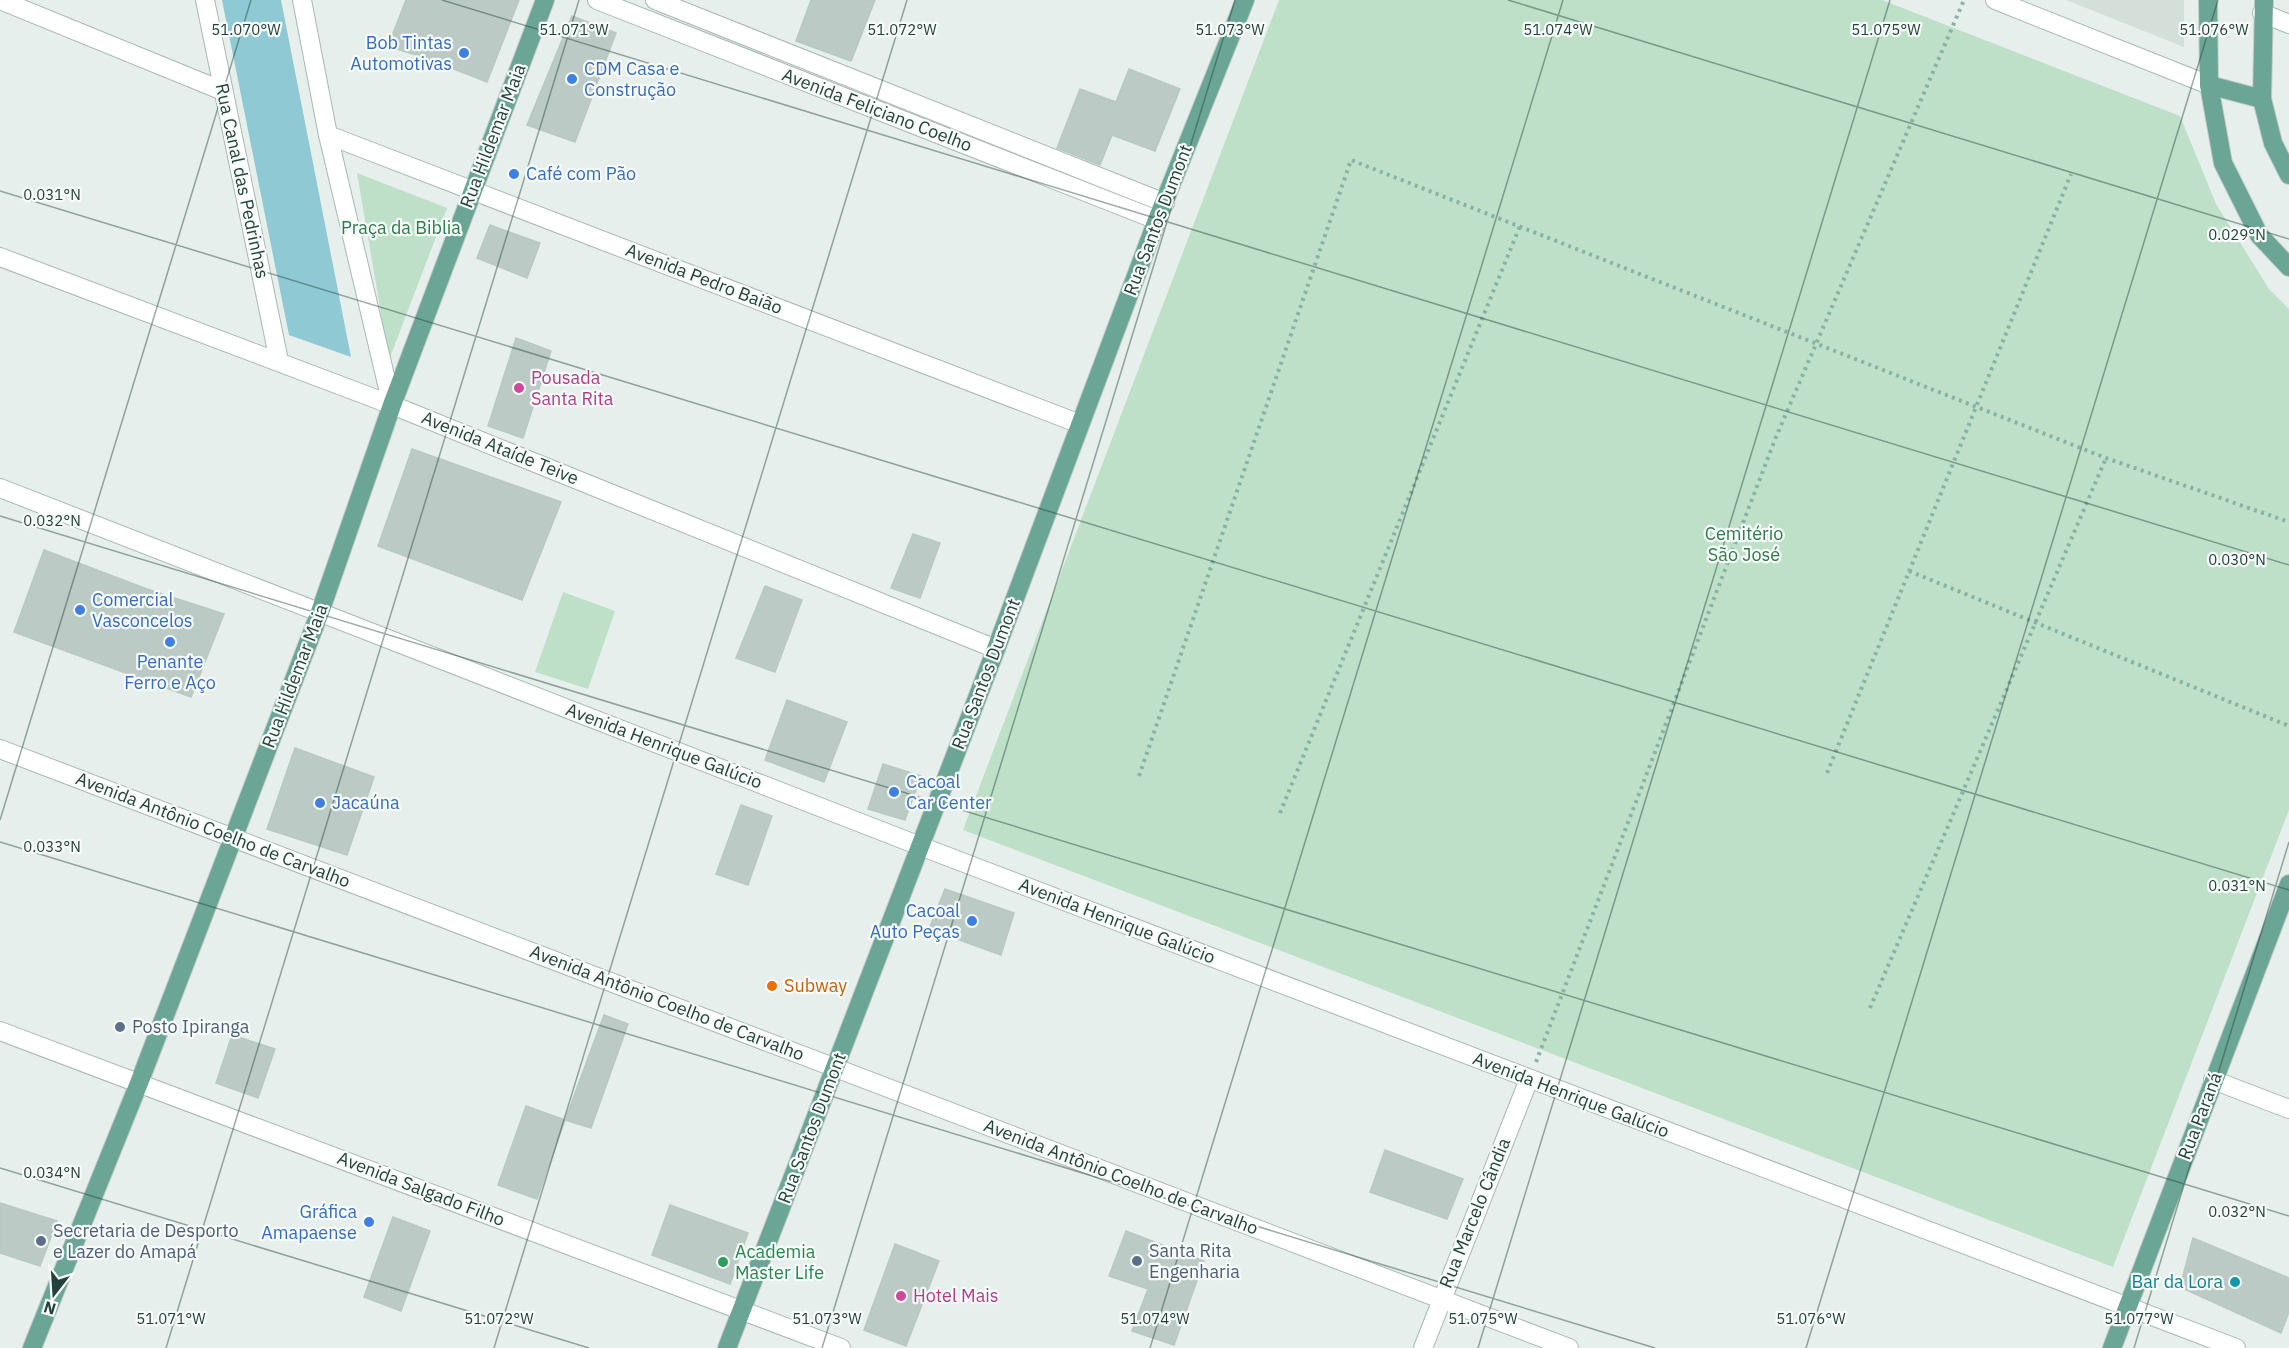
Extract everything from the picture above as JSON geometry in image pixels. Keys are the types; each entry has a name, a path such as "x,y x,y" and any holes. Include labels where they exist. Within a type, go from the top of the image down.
{"main road":[{"name":"Rua Hildemar Maia","path":"32,1348 139,1083 320,612 392,405 545,0"},
{"name":"Rua Santos Dumont","path":"727,1348 996,649 1157,220 1245,0"},
{"path":"2208,0 2209,86 2223,163 2259,235 2289,267"},
{"path":"2263,6 2262,99 2273,143 2289,175"},
{"path":"2209,86 2262,99"},
{"name":"Rua Paraná","path":"2112,1348 2289,884"}],"street":[{"path":"0,0 224,91"},
{"name":"Rua Canal das Pedrinhas","path":"205,0 279,361"},
{"path":"302,0 328,135 392,405"},
{"name":"Avenida Feliciano Coelho","path":"597,0 1157,220"},
{"name":"Avenida Feliciano Coelho","path":"655,0 1165,203"},
{"path":"1995,0 2209,86"},
{"path":"2263,6 2289,24"},
{"name":"Avenida Pedro Baião","path":"328,135 1080,424"},
{"name":"Avenida Ataíde Teive","path":"0,257 392,405 996,649"},
{"name":"Avenida Henrique Galúcio","path":"0,488 920,846 2236,1348"},
{"name":"Avenida Antônio Coelho de Carvalho","path":"0,749 1569,1348"},
{"name":"Avenida Salgado Filho","path":"0,1031 841,1348"},
{"name":"Rua Marcelo Cândia","path":"1423,1348 1529,1079"},
{"path":"2213,1080 2289,1109"}],"path":[{"path":"1529,1079 1772,448 1964,0"},
{"path":"1139,776 1351,160 2106,458 2289,522"},
{"path":"1827,772 2071,174"},
{"path":"1281,813 1520,226"},
{"path":"1870,1008 2106,458"},
{"path":"1909,571 2289,726"}],"shaded area":[{"path":"2066,0 2184,0 2184,47"}],"green space":[{"name":"Cemitério São José","path":"1279,0 1882,0 2180,116 2216,204 2269,289 2289,309 2289,810 2113,1267 963,830"},
{"name":"Praça da Biblia","path":"357,173 447,208 389,360"},
{"path":"563,592 615,611 588,689 535,672"}],"water":[{"path":"222,0 281,0 351,357 289,335"}],"building":[{"path":"406,0 519,0 487,82 388,46"},
{"path":"811,0 875,0 851,61 796,41"},
{"name":"CDM Casa e Construção","path":"572,16 616,33 575,142 527,125"},
{"path":"1129,69 1180,89 1155,151 1112,135 1100,165 1057,148 1080,89 1116,102"},
{"path":"490,225 540,243 527,278 477,258"},
{"name":"Pousada Santa Rita","path":"516,338 551,351 523,438 488,426"},
{"path":"412,449 561,502 522,600 378,546"},
{"path":"913,534 940,543 920,598 891,588"},
{"path":"44,550 147,589 224,614 191,697 14,632"},
{"path":"765,586 802,600 775,672 736,658"},
{"path":"787,700 847,722 824,782 765,760"},
{"name":"Jacaúna","path":"295,748 374,777 347,855 267,829"},
{"name":"Cacoal Car Center","path":"883,764 921,776 905,820 868,809"},
{"path":"741,805 772,816 748,885 716,874"},
{"name":"Cacoal Auto Peças","path":"945,889 1014,913 1001,955 929,929"},
{"path":"604,1015 628,1024 591,1128 565,1120"},
{"path":"232,1035 275,1049 258,1098 216,1083"},
{"path":"526,1106 565,1120 537,1199 498,1185"},
{"path":"1385,1150 1463,1179 1447,1219 1370,1192"},
{"path":"0,1203 57,1221 40,1266 0,1253"},
{"path":"670,1205 748,1233 730,1284 652,1255"},
{"path":"393,1217 430,1231 401,1311 364,1297"},
{"path":"1126,1231 1204,1261 1174,1345 1132,1331 1148,1289 1109,1276"},
{"name":"Bar da Lora","path":"2193,1238 2289,1278 2289,1312 2281,1333 2180,1287"},
{"name":"Hotel Mais","path":"895,1244 939,1261 906,1346 864,1330"}],"place":[{"name":"Bob Tintas Automotivas","path":"464,53"},
{"name":"CDM Casa e Construção","path":"572,79"},
{"name":"Café com Pão","path":"514,174"},
{"name":"Pousada Santa Rita","path":"519,388"},
{"name":"Comercial Vasconcelos","path":"80,610"},
{"name":"Penante Ferro e Aço","path":"170,642"},
{"name":"Cacoal Car Center","path":"894,792"},
{"name":"Jacaúna","path":"320,803"},
{"name":"Cacoal Auto Peças","path":"972,921"},
{"name":"Subway","path":"772,986"},
{"name":"Posto Ipiranga","path":"120,1027"},
{"name":"Gráfica Amapaense","path":"369,1222"},
{"name":"Secretaria de Desporto e Lazer do Amapá","path":"41,1241"},
{"name":"Santa Rita Engenharia","path":"1137,1261"},
{"name":"Academia Master Life","path":"723,1262"},
{"name":"Bar da Lora","path":"2235,1282"},
{"name":"Hotel Mais","path":"901,1296"}]}
